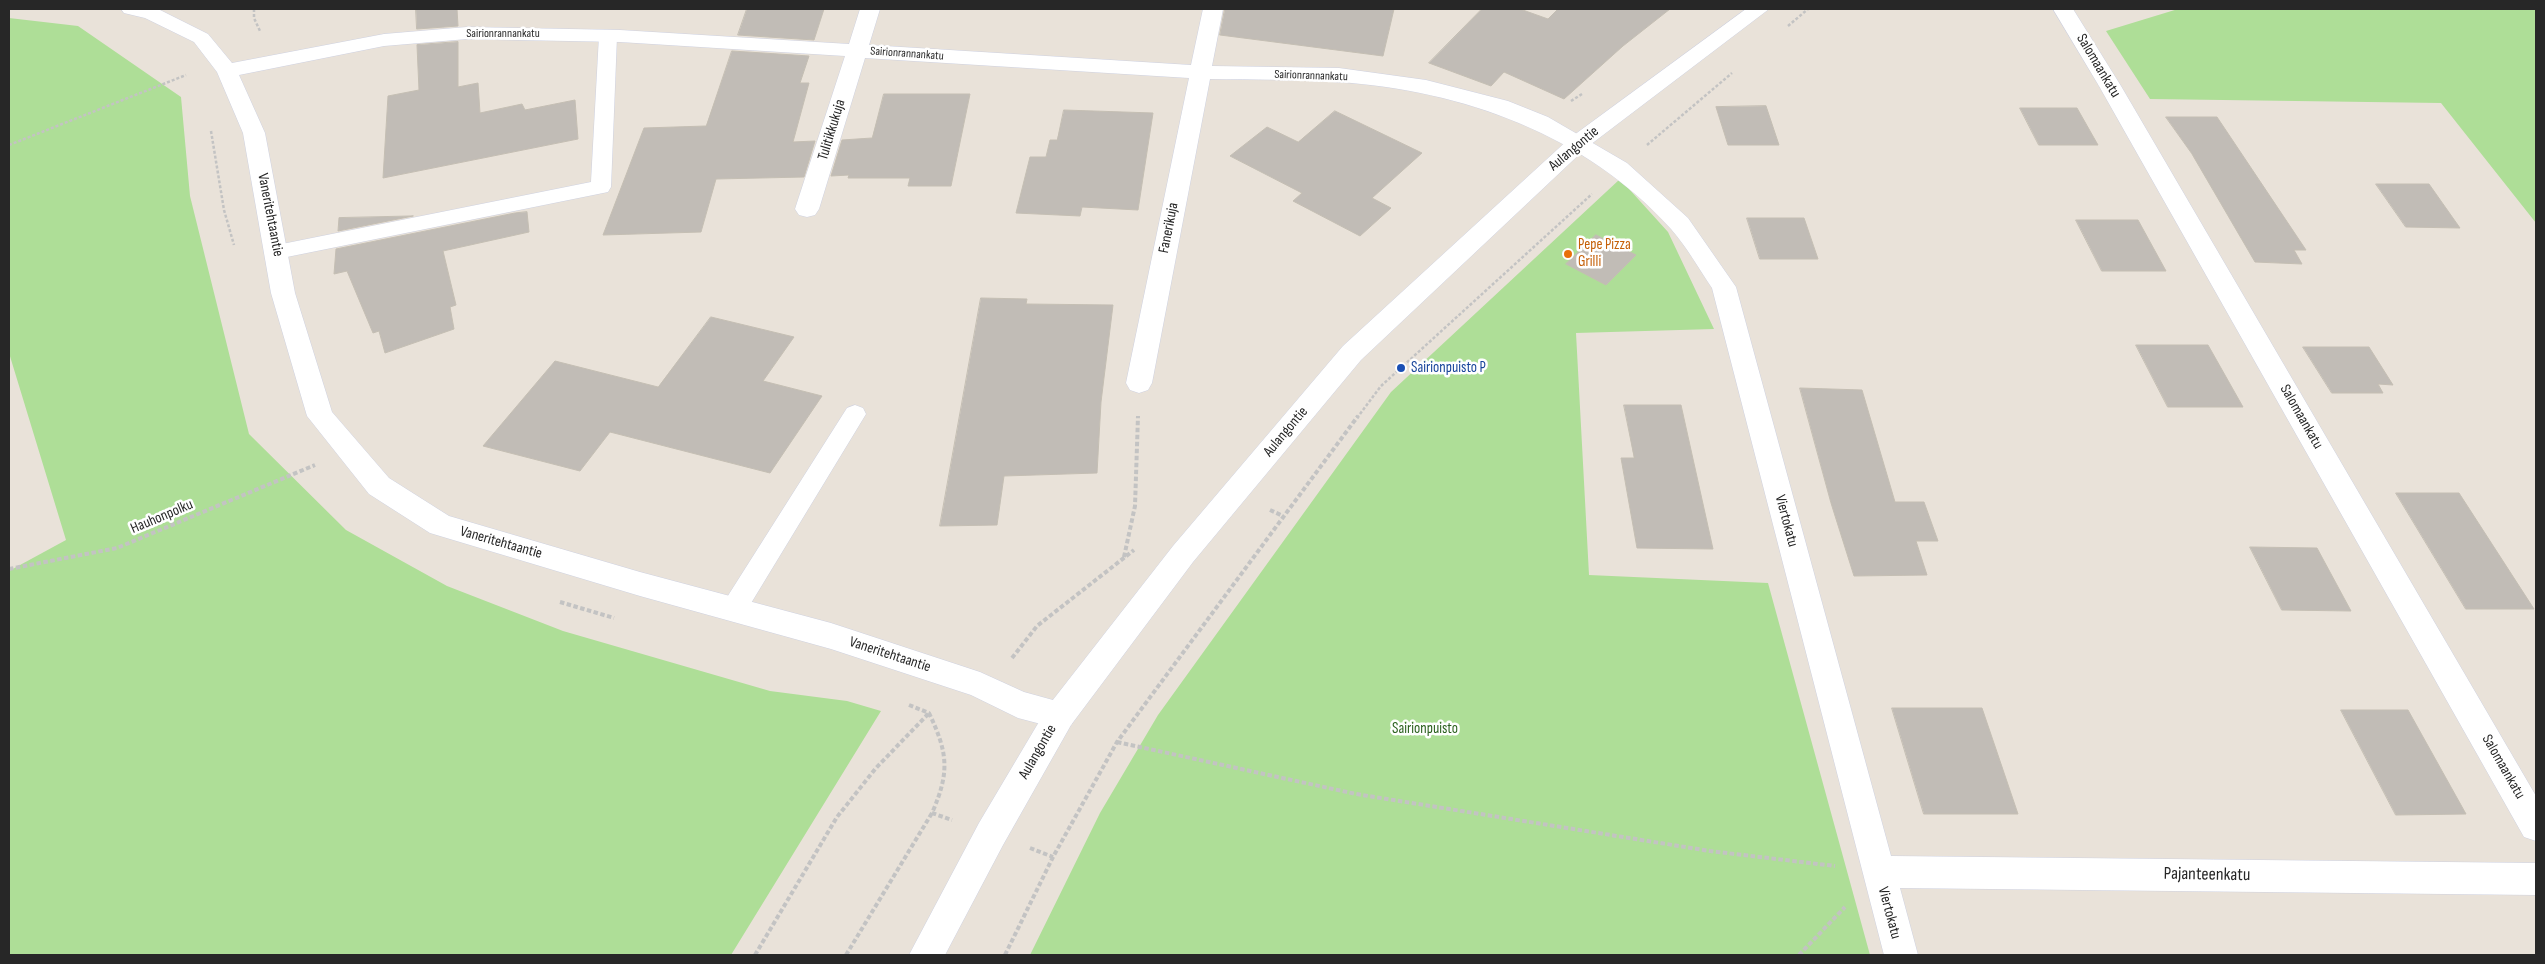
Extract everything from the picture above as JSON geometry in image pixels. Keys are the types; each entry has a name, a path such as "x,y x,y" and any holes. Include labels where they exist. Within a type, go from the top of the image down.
{"street":[{"name":"Vaneritehtaantie","path":"132,9 151,13 201,38 227,71 254,133 283,292 320,416 379,486 440,526 868,648 980,685 1018,704 1060,715"},
{"name":"Tulitikkukuja","path":"807,209 870,9"},
{"name":"Fanerikuja","path":"1139,383 1198,72 1213,9"},
{"name":"Aulangontie","path":"926,955 991,834 1060,715 1183,554 1352,353 1578,143 1759,9"},
{"name":"Salomaankatu","path":"2063,9 2110,86 2536,826"},
{"name":"Sairionrannankatu","path":"227,71 384,40 467,33 608,36 1198,72 1339,75 1426,87 1500,106 1540,122 1578,143"},
{"name":"Viertokatu","path":"1578,143 1619,168 1680,224 1724,287 1901,955"},
{"name":"Pajanteenkatu","path":"1878,872 2536,879"}],"lane":[{"path":"277,252 601,187 608,36"},
{"path":"733,610 855,414"}],"path":[{"path":"254,9 254,18 261,34"},
{"path":"1786,28 1808,9"},
{"path":"1005,955 1053,857 1117,742 1381,386 1619,168 1733,72"},
{"path":"9,145 186,75"},
{"path":"211,129 224,210 234,247"},
{"path":"1124,557 1135,506 1139,383"},
{"name":"Hauhonpolku","path":"9,569 117,548 317,464 312,457"},
{"path":"550,598 578,609 615,618"},
{"path":"902,702 929,713"},
{"path":"1117,742 1356,794 1710,851 1878,872"},
{"path":"846,955 932,813"},
{"path":"1799,955 1878,872"}],"green space":[{"path":"2178,9 2536,9 2536,223 2441,103 2150,99 2106,31"},
{"path":"9,18 78,26 181,97 190,196 249,434 346,530 447,586 563,631 770,691 847,701 881,711 731,955 9,955 9,571 66,540 9,353"},
{"name":"Sairionpuisto","path":"1620,179 1668,232 1714,329 1576,333 1589,575 1768,583 1870,955 1030,955 1100,813 1158,715 1391,392"}],"building":[{"path":"416,9 457,9 458,26 417,29"},
{"path":"747,9 824,9 814,40 738,35"},
{"path":"1225,9 1394,9 1383,56 1220,35"},
{"path":"1482,9 1520,9 1548,19 1558,9 1670,9 1623,46 1564,99 1504,72 1491,86 1429,63"},
{"path":"458,42 458,87 478,83 480,113 522,104 525,110 575,100 578,139 383,178 388,96 419,90 417,45"},
{"path":"732,51 809,56 800,83 809,83 793,142 815,141 804,177 716,179 701,232 603,235 644,128 706,126"},
{"path":"884,94 970,94 951,186 908,186 910,178 848,178 849,175 831,176 842,140 872,138"},
{"path":"1766,106 1779,145 1728,145 1716,107"},
{"path":"2020,108 2077,108 2098,145 2039,145"},
{"path":"1064,110 1153,113 1138,210 1082,207 1080,216 1016,213 1030,157 1046,157 1050,140 1057,140"},
{"path":"1335,111 1422,153 1372,198 1391,208 1360,236 1293,201 1302,193 1230,156 1267,127 1298,142"},
{"path":"2166,117 2217,117 2306,250 2294,250 2302,264 2255,262 2192,154"},
{"path":"2376,184 2429,184 2460,228 2406,227"},
{"path":"527,212 529,232 443,251 456,305 450,307 454,329 385,353 379,331 373,333 347,271 334,274 336,249"},
{"path":"413,216 338,231 339,218"},
{"path":"1747,218 1804,218 1818,259 1760,259"},
{"path":"2076,220 2138,220 2166,271 2102,271"},
{"path":"1596,235 1636,255 1606,285 1566,264"},
{"path":"981,298 1027,299 1026,304 1113,305 1101,402 1097,473 1004,476 997,525 940,526"},
{"path":"711,317 794,337 763,381 822,396 770,473 610,432 580,471 483,446 555,361 658,387"},
{"path":"2136,345 2208,345 2243,407 2168,407"},
{"path":"2303,347 2369,347 2393,385 2378,384 2383,393 2332,393"},
{"path":"1800,388 1862,390 1895,502 1924,502 1938,541 1916,541 1927,575 1854,576 1831,503"},
{"path":"1624,405 1681,405 1713,549 1637,548 1621,458 1634,458"},
{"path":"2396,493 2459,493 2534,609 2466,609"},
{"path":"2250,547 2317,548 2351,611 2282,610"},
{"path":"1892,708 1982,708 2018,814 1924,814"},
{"path":"2341,710 2408,710 2466,814 2396,815"}],"place":[{"name":"Pepe Pizza Grilli","path":"1568,254"},
{"name":"Sairionpuisto P","path":"1401,368"}]}
